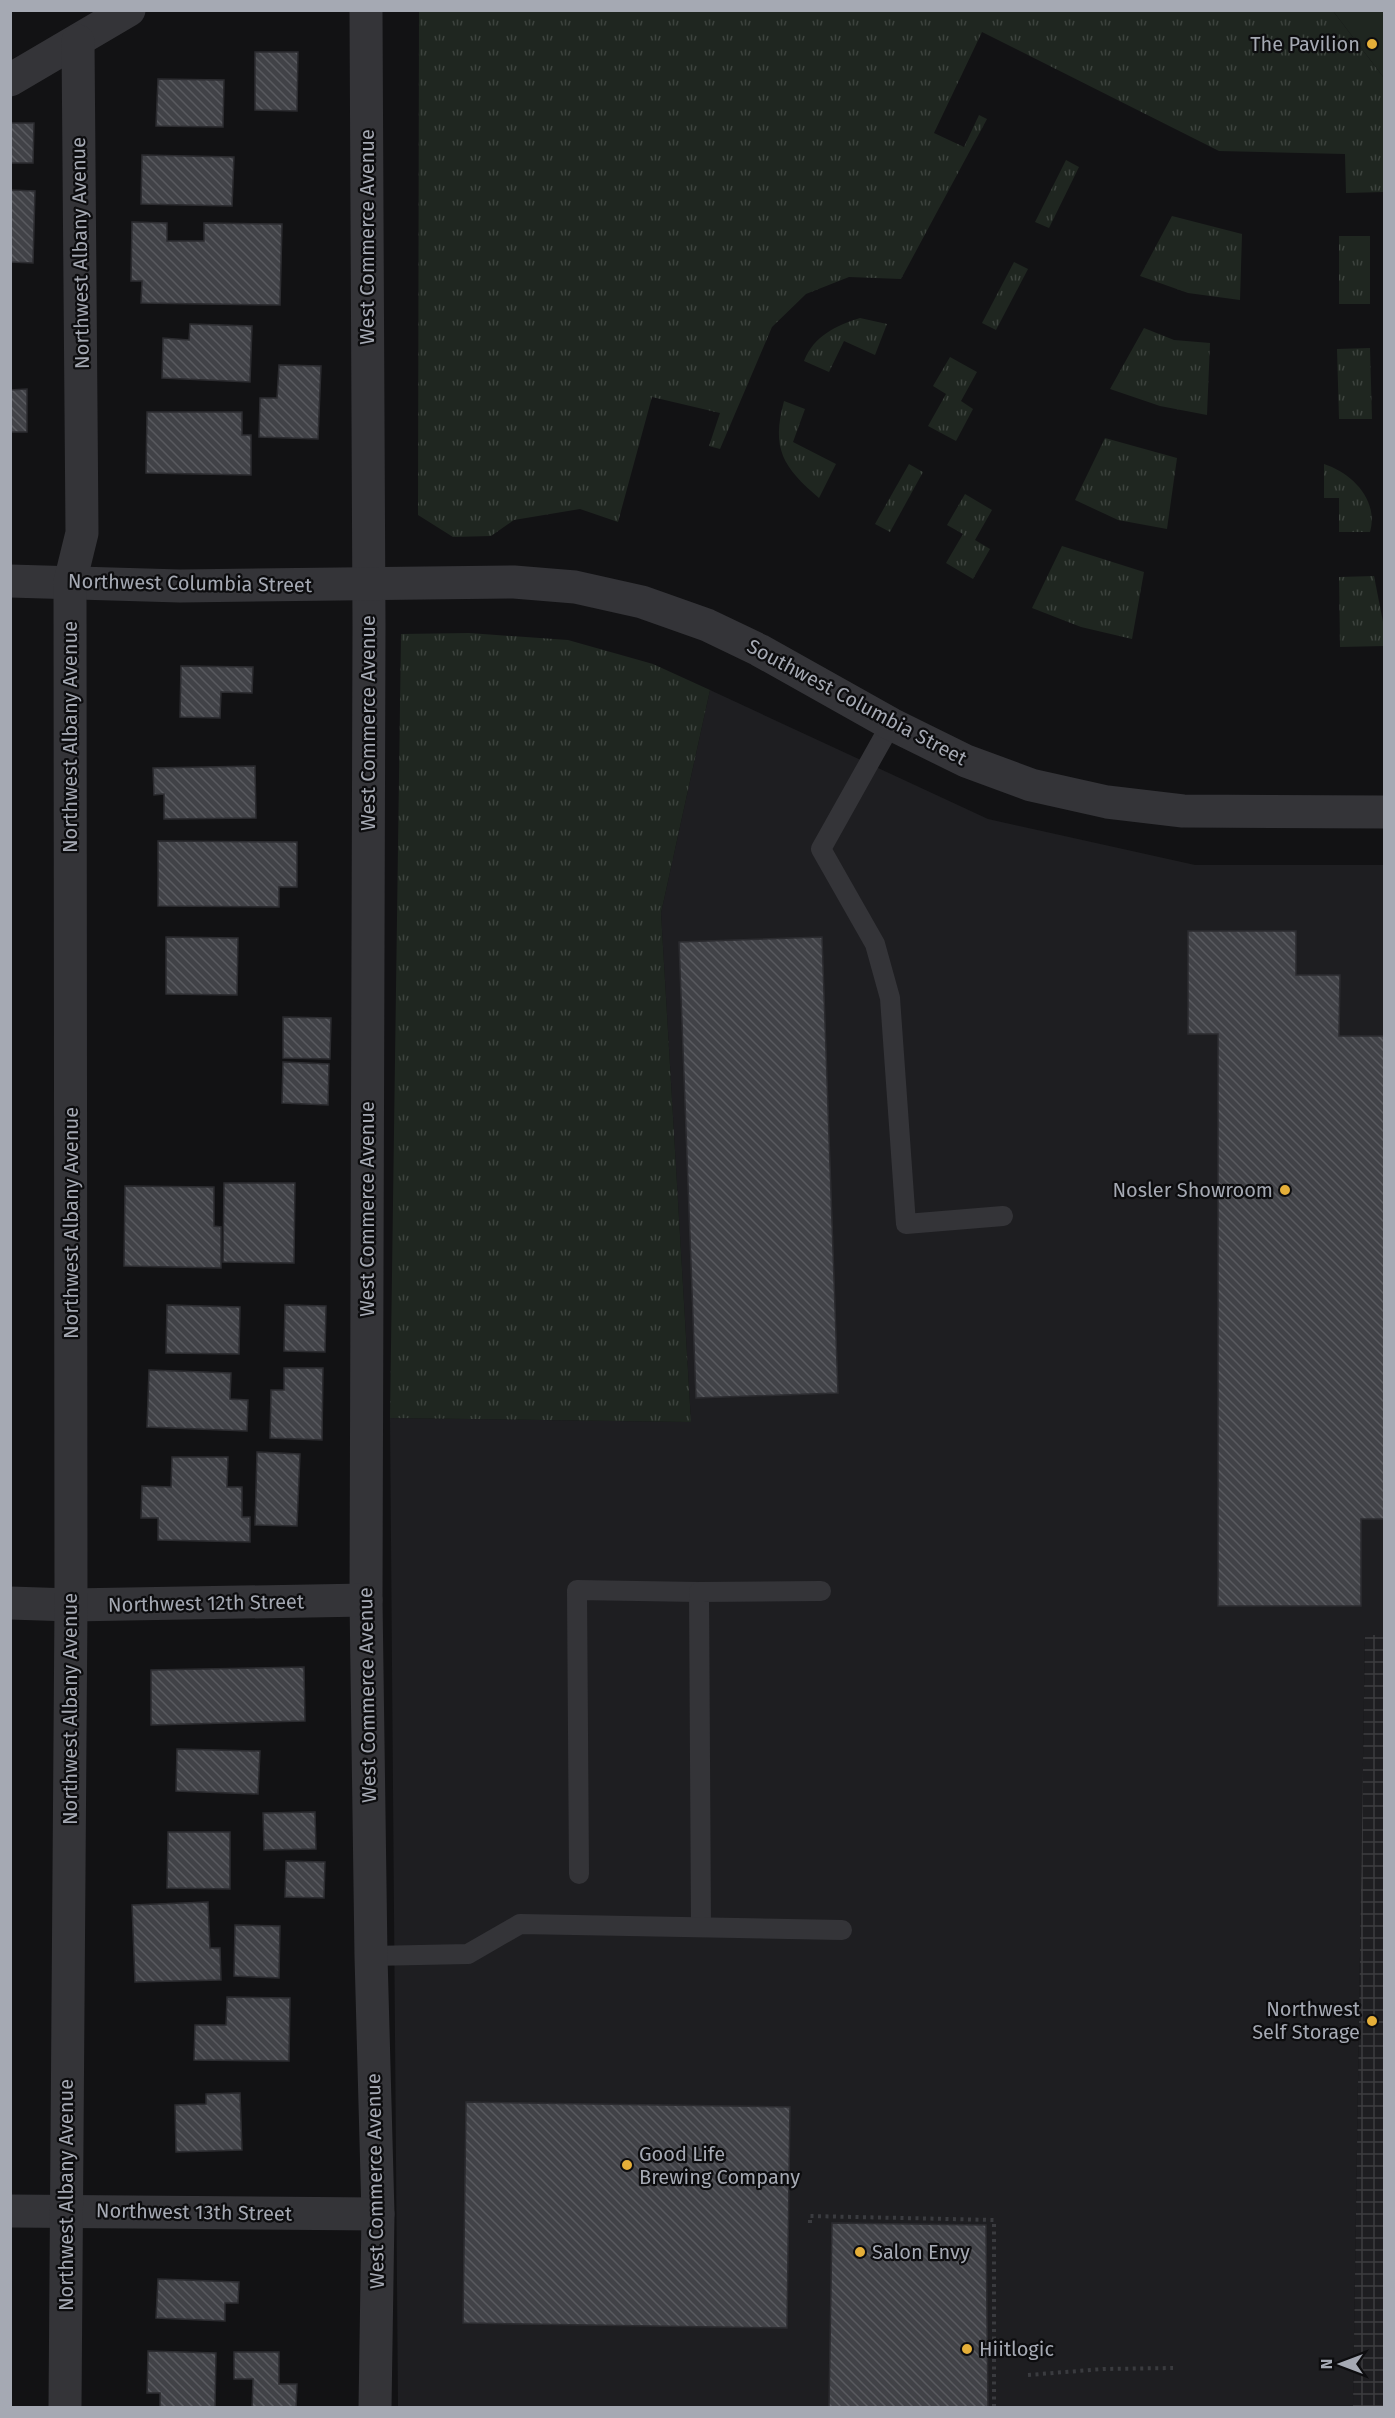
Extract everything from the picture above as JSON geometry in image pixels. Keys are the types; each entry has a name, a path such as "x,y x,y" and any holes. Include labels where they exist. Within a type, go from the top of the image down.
{"street":[{"path":"10,80 129,10"},
{"name":"West Commerce Avenue","path":"366,10 369,584 366,1600 371,1956 378,2214 375,2408"},
{"name":"Northwest Albany Avenue","path":"65,2408 71,1605 70,582 82,533 78,41"},
{"name":"Northwest Columbia Street","path":"10,581 180,586 369,584"},
{"name":"Southwest Columbia Street","path":"369,584 514,582 575,587 642,602 706,625 759,650 891,724 966,761 1031,785 1107,802 1183,811 1384,812"},
{"name":"Northwest 12th Street","path":"10,1603 71,1605 366,1600"},
{"name":"Northwest 13th Street","path":"10,2211 378,2214"}],"lane":[{"path":"891,724 821,849 875,944 890,998 906,1224 1003,1216"},
{"path":"579,1874 577,1590 821,1591"},
{"path":"699,1592 701,1927"},
{"path":"371,1956 468,1954 520,1924 842,1930"}],"path":[{"path":"810,2223 810,2216 994,2220 994,2408"},
{"path":"1028,2375 1103,2369 1173,2368"}],"shaded area":[{"path":"710,690 988,819 1195,865 1384,865 1384,1635 1365,1635 1353,2407 398,2407 390,1418 691,1422 661,913"},
{"name":"Northwest Self Storage","path":"1365,1635 1384,1635 1384,2408 1353,2407"}],"green space":[{"path":"419,11 1333,11 1384,78 1384,192 1346,193 1345,154 1219,151 982,32 934,133 964,147 979,115 987,119 901,279 849,277 806,294 772,327 720,449 709,446 720,413 652,397 618,522 580,509 514,520 491,536 453,537 418,515"},
{"name":"The Pavilion","path":"1333,11 1384,11 1384,78"},
{"path":"1066,160 1079,167 1049,228 1035,222"},
{"path":"1172,216 1242,234 1240,300 1188,293 1140,276"},
{"path":"1339,236 1370,236 1370,304 1339,304"},
{"path":"1014,262 1028,269 996,330 982,323"},
{"path":"860,318 887,324 875,355 844,341 829,372 804,361 813,345 826,333"},
{"path":"1144,328 1174,340 1210,343 1207,415 1160,406 1110,389"},
{"path":"1370,348 1372,419 1339,419 1337,349"},
{"path":"950,357 977,372 961,401 973,409 956,441 928,426 946,394 933,386"},
{"path":"784,401 805,409 793,442 836,464 819,498 797,477 783,456 779,432"},
{"path":"1105,438 1177,458 1167,529 1118,520 1075,500"},
{"path":"909,464 923,472 890,532 875,524"},
{"path":"1324,464 1344,474 1361,489 1371,509 1370,532 1339,532 1339,498 1324,498"},
{"path":"965,494 992,510 975,540 990,549 973,579 946,563 963,534 947,525"},
{"path":"1062,546 1144,572 1132,639 1081,627 1032,608"},
{"path":"1374,576 1384,627 1384,646 1340,647 1339,577"},
{"path":"469,633 568,640 653,664 710,690 661,913 691,1422 390,1418 401,634"}],"building":[{"path":"255,52 298,52 297,111 255,110"},
{"path":"158,79 224,80 223,127 156,126"},
{"path":"10,123 34,123 33,163 10,163"},
{"path":"142,155 234,157 232,206 141,204"},
{"path":"10,190 35,191 33,263 10,262"},
{"path":"132,222 167,223 167,241 204,241 204,223 282,224 280,305 141,303 142,281 131,281"},
{"path":"190,324 252,326 250,382 162,378 163,338 189,340"},
{"path":"279,365 321,366 318,439 259,437 260,398 277,398"},
{"path":"27,389 27,432 10,432 10,390"},
{"path":"147,412 242,412 242,435 251,435 251,475 146,473"},
{"path":"181,666 253,667 252,693 221,692 220,718 180,717"},
{"path":"255,766 256,818 164,819 164,794 154,795 153,768"},
{"path":"158,841 297,842 297,887 279,887 279,907 158,906"},
{"path":"1188,931 1296,931 1296,975 1340,975 1339,1036 1384,1036 1384,1519 1361,1519 1361,1606 1218,1606 1218,1034 1188,1034"},
{"path":"166,937 238,938 237,995 166,994"},
{"path":"822,937 838,1393 696,1398 679,942"},
{"path":"283,1017 331,1018 330,1059 283,1058"},
{"path":"283,1062 329,1064 328,1105 282,1103"},
{"path":"224,1183 295,1183 294,1263 223,1262"},
{"path":"125,1186 214,1187 214,1226 221,1227 221,1268 124,1266"},
{"path":"167,1305 240,1307 239,1354 166,1353"},
{"path":"285,1305 326,1306 325,1352 284,1351"},
{"path":"284,1368 323,1368 322,1440 270,1438 271,1390 284,1390"},
{"path":"149,1370 231,1373 230,1399 248,1400 247,1431 147,1427"},
{"path":"257,1452 300,1454 297,1526 255,1525"},
{"path":"172,1457 228,1457 227,1487 242,1487 242,1517 250,1517 250,1542 158,1540 158,1518 141,1518 142,1486 171,1487"},
{"path":"304,1667 305,1721 151,1725 151,1670"},
{"path":"177,1749 260,1751 258,1794 176,1791"},
{"path":"315,1812 316,1849 264,1850 263,1813"},
{"path":"168,1832 230,1832 230,1889 167,1888"},
{"path":"286,1861 325,1862 324,1898 285,1897"},
{"path":"208,1902 210,1948 220,1948 221,1980 135,1982 132,1905"},
{"path":"235,1925 280,1926 279,1978 234,1976"},
{"path":"227,1997 290,1998 289,2061 194,2060 195,2025 226,2025"},
{"path":"240,2093 242,2150 176,2152 175,2105 206,2104 206,2094"},
{"name":"Good Life Brewing Company","path":"466,2102 790,2107 787,2328 463,2323"},
{"path":"832,2223 986,2225 988,2408 829,2408"},
{"path":"158,2279 239,2282 238,2303 225,2303 225,2321 156,2318"},
{"path":"148,2351 216,2353 215,2408 160,2408 160,2393 147,2393"},
{"path":"234,2352 279,2352 279,2384 297,2384 296,2408 252,2408 253,2379 234,2379"}],"place":[{"name":"The Pavilion","path":"1372,44"},
{"name":"Nosler Showroom","path":"1285,1190"},
{"name":"Northwest Self Storage","path":"1372,2021"},
{"name":"Good Life Brewing Company","path":"627,2165"},
{"name":"Salon Envy","path":"860,2252"},
{"name":"Hiitlogic","path":"967,2349"}]}
